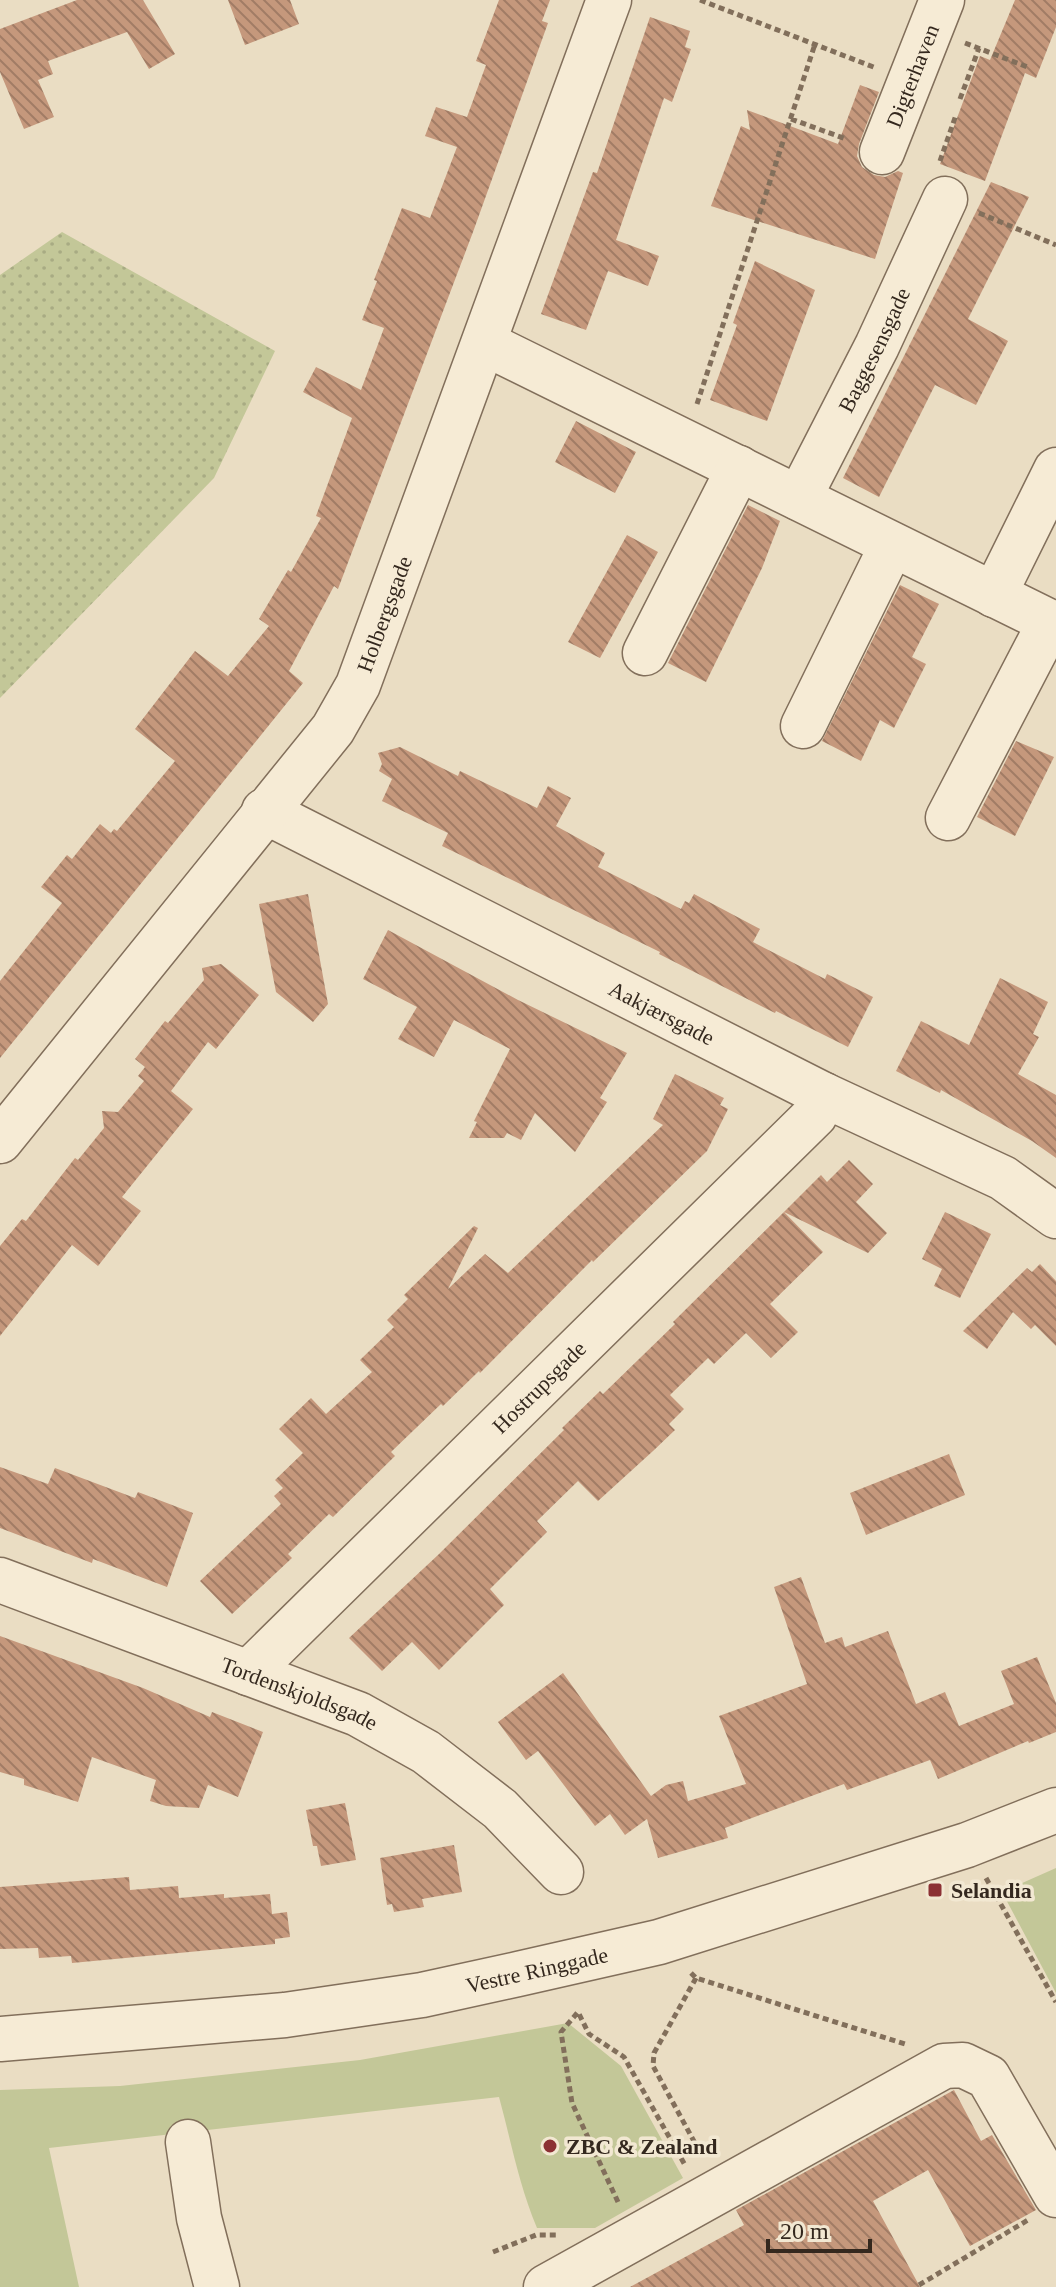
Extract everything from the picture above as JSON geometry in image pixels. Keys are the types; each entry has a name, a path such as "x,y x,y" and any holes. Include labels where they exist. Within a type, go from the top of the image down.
{"street":[{"name":"Holbergsgade","path":"0,1141 333,729 358,685 609,0"},
{"name":"Digterhaven","path":"882,152 936,15"},
{"name":"Baggesensgade","path":"799,498 877,346 940,186"},
{"path":"484,343 1053,624 948,818"},
{"path":"645,653 739,468"},
{"path":"994,595 1056,470"},
{"path":"803,726 892,545"},
{"name":"Aakjærsgade","path":"264,811 824,1095 1003,1178 1056,1216"},
{"name":"Hostrupsgade","path":"248,1673 815,1115 824,1095"},
{"name":"Tordenskjoldsgade","path":"0,1580 358,1714 426,1752 500,1809 561,1872"},
{"name":"Vestre Ringgade","path":"0,2039 285,2015 422,1995 659,1942 967,1845 1056,1810"},
{"path":"546,2287 944,2066 963,2065 988,2077 1042,2208"},
{"path":"188,2142 199,2218 217,2287"}],"path":[{"path":"700,0 910,81"},
{"path":"936,15 979,48 1030,68"},
{"path":"685,442 815,44"},
{"path":"960,99 979,48"},
{"path":"956,115 940,186 1056,245"},
{"path":"791,119 882,152"},
{"path":"967,1845 1056,2002"},
{"path":"659,1942 696,1978 927,2051 944,2066"},
{"path":"696,1978 654,2053 653,2066 713,2195"},
{"path":"637,2237 572,2103 561,2032 578,2012 589,2034 624,2057 713,2195"},
{"path":"919,2285 1042,2208"}],"green space":[{"path":"62,232 275,351 214,478 0,698 0,275"},
{"path":"1056,1868 1056,1993 1002,1892"},
{"path":"568,2023 621,2066 683,2178 595,2228 537,2228 520,2179 499,2097 49,2148 79,2287 0,2287 0,2090 120,2086 360,2060"}],"building":[{"path":"77,0 143,0 175,54 149,69 127,32 48,61 53,74 38,80 54,117 24,129 0,72 0,29"},
{"path":"228,0 290,0 299,24 245,45"},
{"path":"499,0 550,0 542,21 548,23 338,589 334,586 289,671 303,683 0,1058 0,981 62,903 41,887 67,855 72,859 100,824 111,833 114,829 117,831 175,761 135,729 195,651 228,676 269,626 259,619 288,570 291,572 321,518 316,516 352,418 303,392 316,367 361,390 384,328 362,320 377,281 374,280 402,208 430,218 457,147 425,136 436,107 467,117 486,65 476,61"},
{"path":"1015,0 1056,0 1056,27 1036,78 1025,73 985,181 940,164 980,56 990,60"},
{"path":"650,17 690,31 685,47 691,49 672,102 664,98 616,240 659,256 648,286 608,271 586,330 541,314 593,172 597,173"},
{"path":"860,85 879,92 859,144 857,156 862,167 874,175 885,177 898,171 903,173 875,259 711,206 741,126 750,130 747,110 838,144"},
{"path":"991,182 1029,197 968,319 1008,341 976,405 935,385 879,497 843,478"},
{"path":"755,261 815,290 767,421 710,400 737,325 733,323"},
{"path":"576,421 636,452 615,493 555,462"},
{"path":"748,505 780,521 762,568 706,682 668,663"},
{"path":"627,535 658,552 600,658 568,642"},
{"path":"900,585 939,604 912,657 926,664 894,728 880,720 861,761 822,741"},
{"path":"1016,741 1054,757 1015,836 977,817"},
{"path":"400,747 458,776 460,771 537,808 548,786 571,798 556,826 605,853 598,867 681,909 694,894 760,929 753,942 825,979 827,974 873,997 848,1047 442,846 448,833 382,801 392,779 379,771 382,764 378,753"},
{"path":"308,894 328,1004 313,1022 276,992 259,904"},
{"path":"388,930 518,1000 627,1053 600,1098 607,1102 575,1152 535,1113 521,1140 507,1133 504,1138 469,1138 477,1122 474,1121 510,1049 454,1020 434,1057 398,1039 417,1007 363,979"},
{"path":"221,964 259,995 216,1049 208,1042 171,1091 193,1109 122,1197 141,1211 98,1266 72,1245 0,1336 0,1246 22,1219 26,1221 75,1158 78,1160 104,1128 102,1111 118,1112 144,1081 138,1076 145,1067 135,1059 165,1021 168,1023 204,980 202,968"},
{"path":"1000,978 1048,1002 1033,1034 1039,1037 1018,1074 1056,1095 1056,1158 1032,1141 941,1090 940,1093 896,1071 921,1021 969,1045"},
{"path":"675,1074 724,1098 720,1105 728,1109 707,1151 592,1260 480,1373 443,1406 441,1404 391,1452 395,1456 333,1517 329,1514 288,1554 292,1558 232,1614 200,1581 281,1504 274,1496 283,1488 275,1480 303,1453 279,1429 311,1398 326,1414 372,1372 360,1360 394,1327 387,1320 408,1299 404,1295 474,1226 478,1228 448,1289 485,1254 508,1273 663,1125 653,1119"},
{"path":"849,1160 873,1184 856,1202 887,1233 868,1253 784,1212 821,1175 827,1182"},
{"path":"784,1212 823,1252 770,1304 798,1332 771,1358 746,1333 714,1364 708,1358 670,1395 684,1409 669,1424 675,1430 653,1451 598,1501 578,1481 537,1521 547,1532 490,1589 504,1605 439,1670 412,1642 382,1671 349,1638 438,1555 600,1391 603,1394 675,1324 673,1322"},
{"path":"945,1212 991,1234 960,1298 934,1286 942,1269 922,1259"},
{"path":"1040,1264 1056,1281 1056,1346 1035,1325 1031,1329 1013,1312 987,1349 963,1331 1027,1268 1032,1272"},
{"path":"949,1454 965,1495 866,1535 850,1493"},
{"path":"0,1467 48,1484 55,1468 135,1498 138,1492 193,1513 167,1587 0,1528"},
{"path":"801,1577 825,1643 842,1637 845,1647 888,1631 916,1704 945,1692 959,1726 1014,1704 1001,1671 1037,1657 1056,1703 1056,1732 938,1779 930,1760 847,1790 844,1784 725,1828 728,1838 658,1858 647,1819 625,1835 610,1814 595,1826 538,1751 526,1760 498,1722 563,1673 651,1796 666,1785 683,1781 688,1801 746,1784 719,1716 807,1684 774,1587"},
{"path":"0,1636 143,1688 210,1717 212,1712 263,1732 238,1797 208,1785 199,1808 166,1806 150,1801 156,1780 92,1757 78,1802 24,1785 24,1779 0,1772"},
{"path":"345,1803 356,1860 321,1866 317,1846 313,1846 306,1810"},
{"path":"454,1845 462,1892 422,1899 424,1907 394,1912 392,1904 387,1905 380,1858"},
{"path":"129,1877 130,1890 178,1886 179,1898 270,1894 272,1914 287,1912 290,1937 275,1939 275,1944 72,1963 71,1956 39,1958 38,1948 0,1949 0,1887"},
{"path":"954,2090 981,2141 992,2135 1036,2210 970,2246 928,2170 873,2201 920,2287 630,2287 744,2225 736,2210"}],"place":[{"name":"Selandia","path":"935,1890"},
{"name":"ZBC & Zealand","path":"550,2146"}]}
